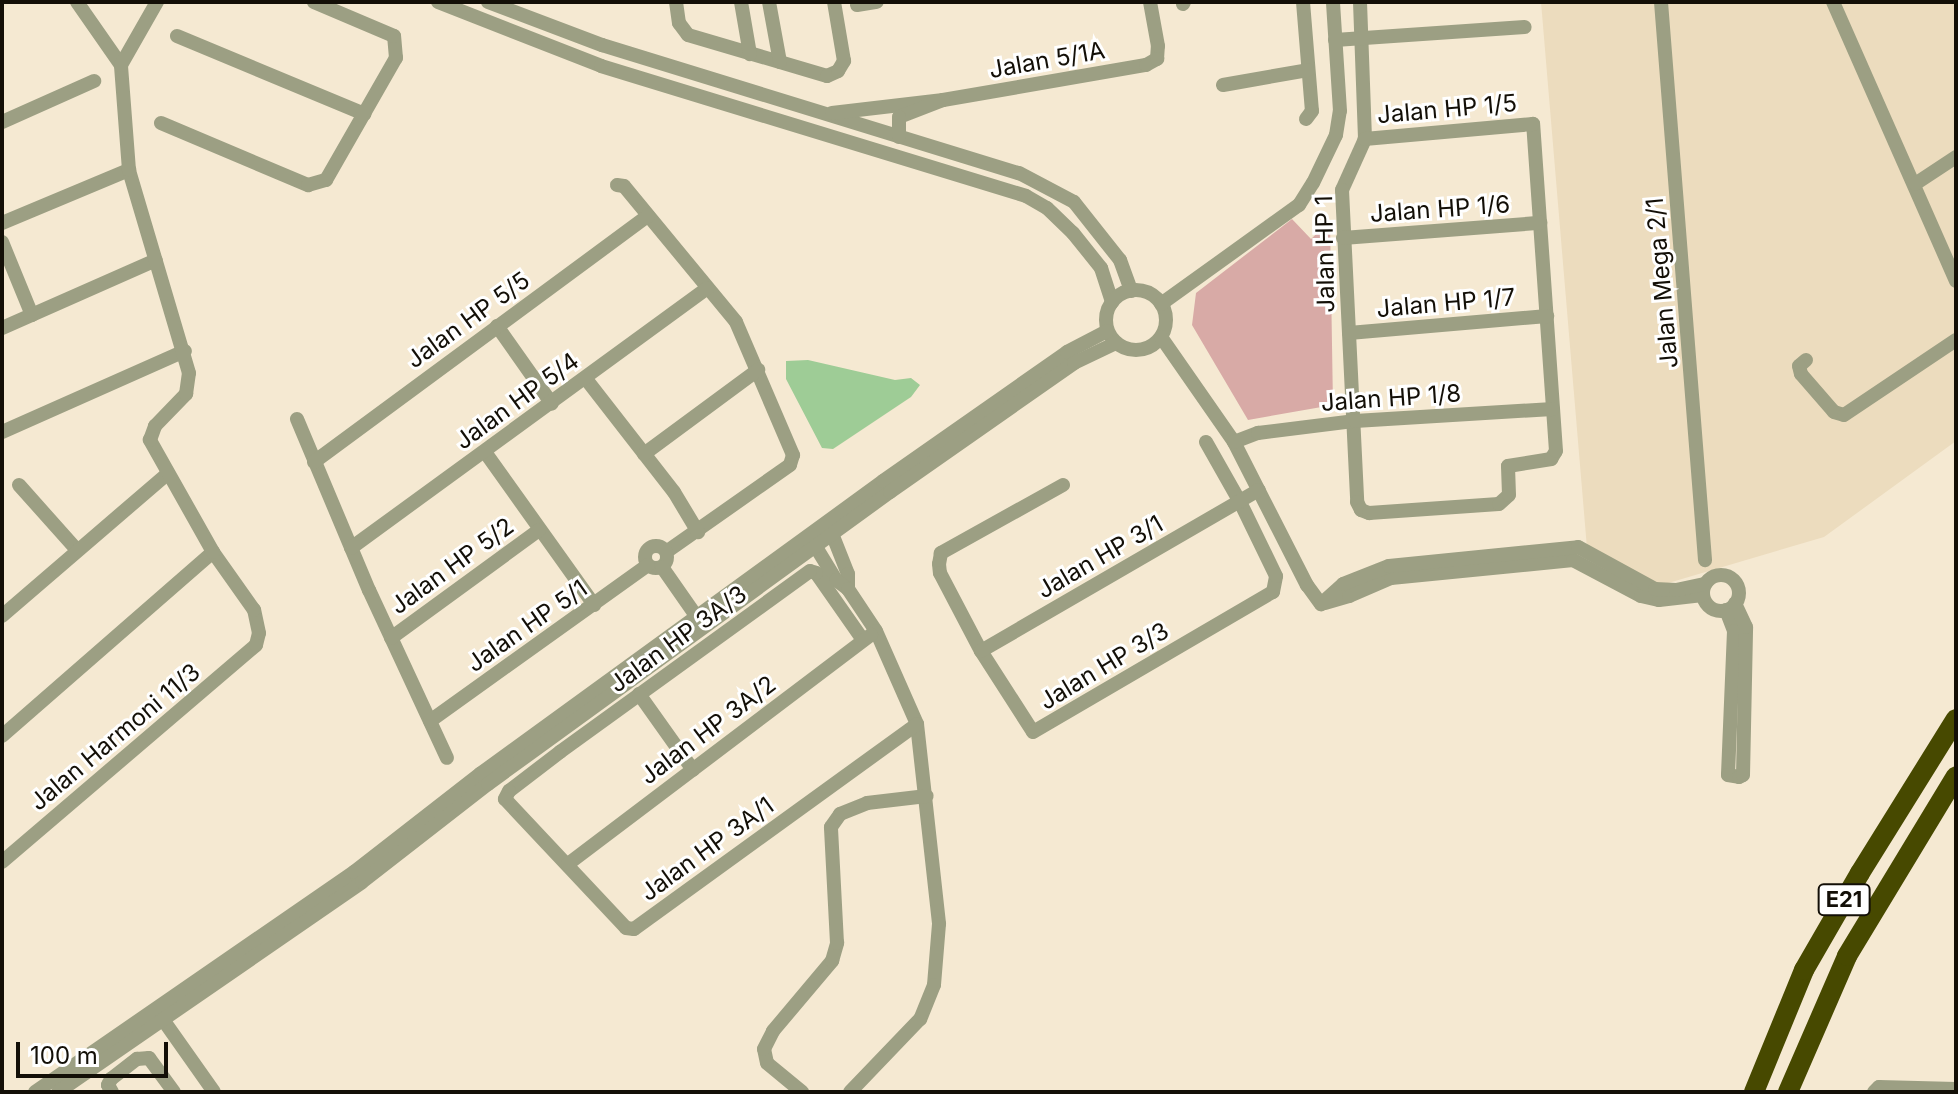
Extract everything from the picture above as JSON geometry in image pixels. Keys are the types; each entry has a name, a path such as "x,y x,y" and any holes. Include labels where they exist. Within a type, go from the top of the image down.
{"highway":[{"name":"E21","path":"1754,1092 1804,970 1956,719"},
{"name":"E21","path":"1788,1092 1847,956 1956,776"}],"street":[{"path":"2,736 213,552 150,440 155,426 186,394 189,373 129,170 121,65 77,2"},
{"path":"121,65 157,2"},
{"path":"161,123 308,185 326,180 396,58 394,36 314,2"},
{"path":"438,2 601,66 999,186 1047,208 1101,268 1112,302 1106,318 1111,337 1134,350 1144,349 1161,337 1166,321 1159,301"},
{"path":"488,2 602,45 1019,173 1074,202 1120,260 1131,291"},
{"path":"676,2 679,23 688,35 827,76 838,71 844,61 834,2"},
{"path":"741,2 750,54"},
{"path":"769,2 780,62"},
{"path":"857,5 877,2"},
{"name":"Jalan 5/1A","path":"943,100 1146,65 1157,59 1158,46 1150,2"},
{"path":"1303,2 1312,111 1306,119"},
{"path":"1159,301 1313,183 1336,135 1340,111 1333,2"},
{"name":"Jalan HP 1","path":"1360,2 1365,139 1342,190 1357,502 1361,510 1369,513 1499,504 1509,495 1508,466 1551,459 1556,451 1553,409"},
{"name":"Jalan Mega 2/1","path":"1661,2 1705,560"},
{"path":"1833,2 1956,281"},
{"path":"1335,40 1525,27"},
{"path":"177,36 364,114"},
{"path":"601,66 602,45"},
{"path":"1223,85 1308,70"},
{"path":"2,122 94,81"},
{"path":"820,113 943,100"},
{"path":"899,137 899,117 943,100"},
{"path":"796,106 813,130"},
{"path":"813,130 826,124 879,131"},
{"name":"Jalan HP 1/5","path":"1365,139 1533,124 1540,223"},
{"path":"1915,184 1956,157"},
{"path":"2,223 129,170"},
{"path":"617,185 622,184 736,322 758,370 644,454"},
{"name":"Jalan HP 5/5","path":"314,462 648,216"},
{"path":"1540,223 1553,409"},
{"name":"Jalan HP 1/6","path":"1343,238 1540,223"},
{"path":"2,242 32,315"},
{"path":"2,328 156,260"},
{"name":"Jalan HP 5/4","path":"351,548 707,288"},
{"path":"1112,302 1131,291 1159,301"},
{"name":"Jalan HP 1/7","path":"1349,333 1547,316"},
{"path":"497,326 552,404"},
{"path":"35,1092 362,882 700,621 830,527 1111,337"},
{"path":"1161,337 1234,442 1307,585 1321,604"},
{"path":"1806,360 1799,366 1801,374 1834,412 1844,415 1956,340"},
{"path":"2,432 185,351"},
{"name":"Jalan HP 5/1","path":"430,721 790,465 793,455 758,370"},
{"path":"586,379 644,454 698,532"},
{"name":"Jalan HP 1/8","path":"1234,442 1258,433 1355,421 1553,409"},
{"path":"297,419 351,548 447,758"},
{"path":"1206,442 1240,502"},
{"path":"485,452 594,605"},
{"path":"2,616 168,473"},
{"path":"19,485 77,550"},
{"path":"981,651 940,573 941,553 1063,485"},
{"name":"Jalan HP 3/1","path":"981,651 1259,490"},
{"name":"Jalan HP 3/3","path":"981,651 1027,726 1033,732 1040,730 1273,592 1276,576 1240,502"},
{"path":"830,527 848,574 848,589 917,724 939,924 934,985 920,1019 850,1092"},
{"name":"Jalan HP 5/2","path":"391,638 539,530"},
{"path":"811,541 836,580 848,589"},
{"path":"1321,604 1343,584 1389,566 1578,547 1655,589 1704,590"},
{"name":"Jalan Harmoni 11/3","path":"2,862 256,645 259,633 254,610 213,552"},
{"path":"1479,556 1489,559 1491,567"},
{"path":"1321,604 1391,578 1573,560 1641,596 1659,600 1704,590 1714,576 1731,578 1738,587 1730,607 1734,631 1728,775 1739,777 1743,775 1746,627 1730,607"},
{"path":"659,561 700,621"},
{"name":"Jalan HP 3A/3","path":"505,799 509,791 810,571 816,573 870,636"},
{"path":"1704,590 1714,609 1730,607"},
{"name":"Jalan HP 3A/2","path":"568,864 870,636"},
{"path":"639,694 693,770"},
{"name":"Jalan HP 3A/1","path":"505,799 626,928 634,929 917,724"},
{"path":"802,1092 767,1063 764,1049 773,1031 832,961 835,952 831,827 840,814 867,803 927,796"},
{"path":"58,1092 158,1014"},
{"path":"158,1014 214,1092"},
{"path":"112,1092 108,1085 111,1079 137,1059 149,1058 174,1092"},
{"path":"1874,1092 1879,1087 1956,1089"}],"shaded area":[{"path":"1541,2 1956,2 1956,441 1824,537 1648,589 1588,560"},
{"path":"1292,219 1311,239 1330,221 1333,405 1248,420 1192,325 1196,293"},
{"path":"808,360 895,380 911,378 920,385 911,397 833,449 822,448 786,379 786,361"}]}
